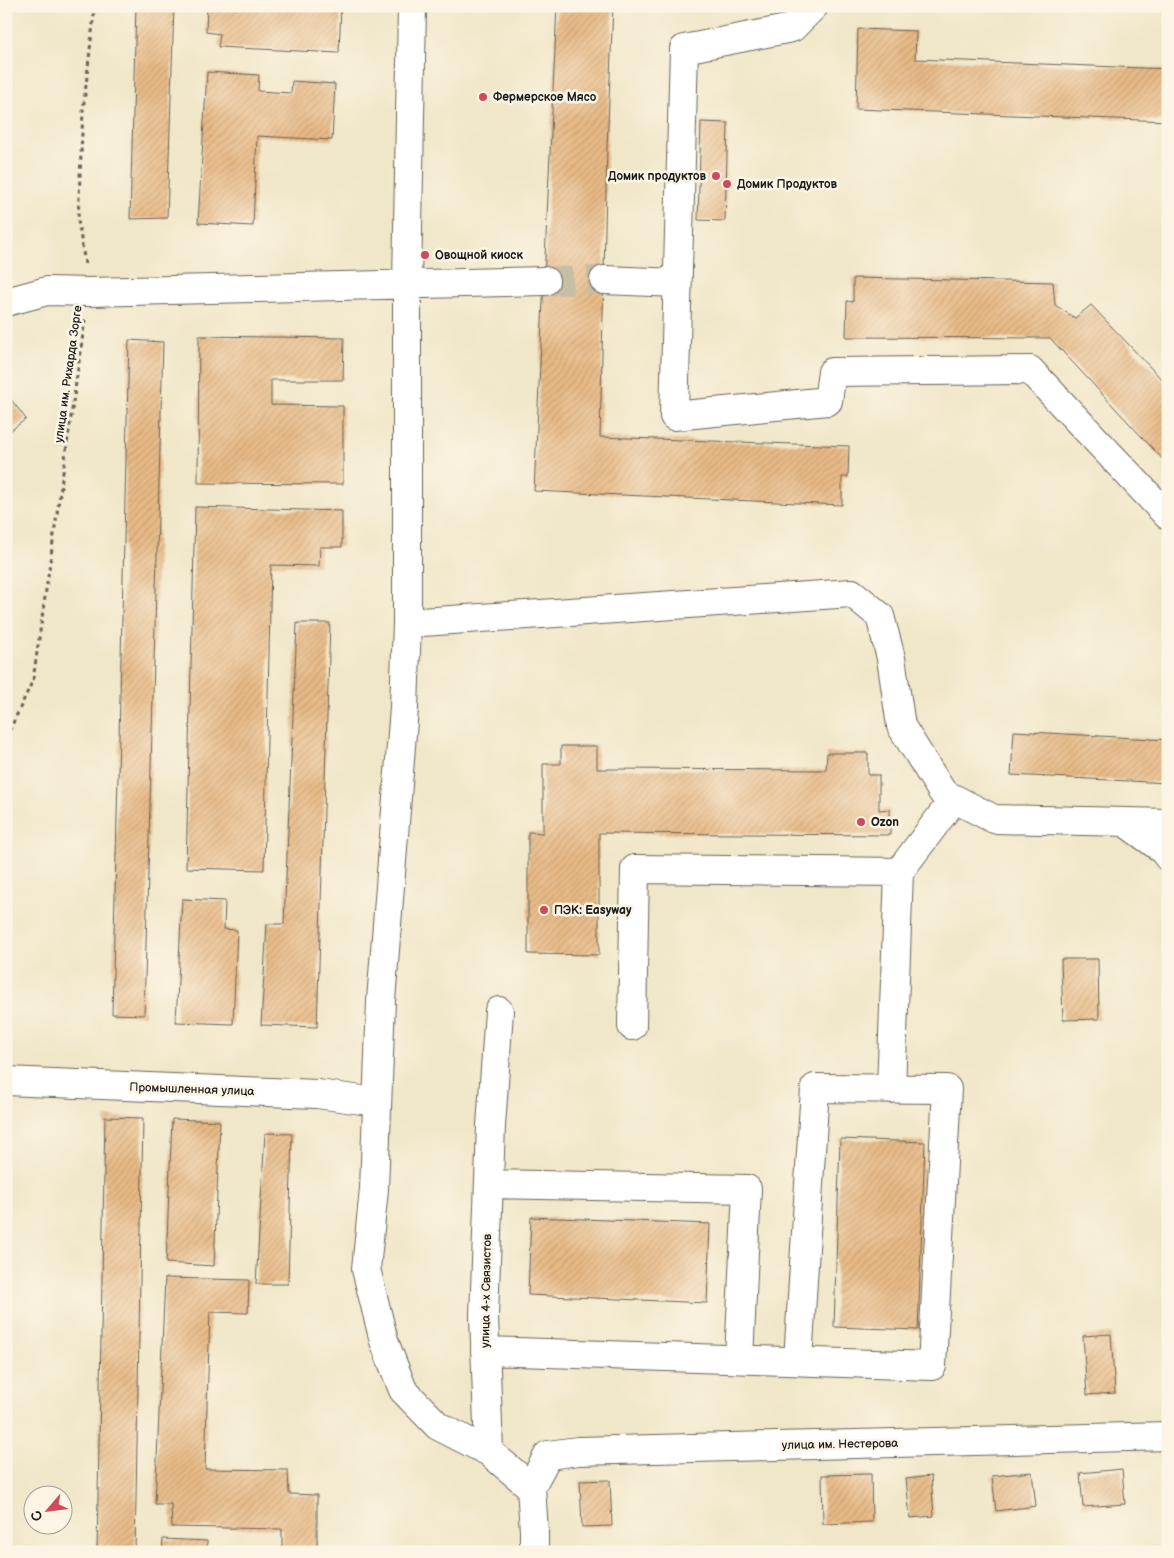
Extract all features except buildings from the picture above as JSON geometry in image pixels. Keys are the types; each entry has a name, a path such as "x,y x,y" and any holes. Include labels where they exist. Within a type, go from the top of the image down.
{"street":[{"path":"412,6 407,284 407,623 404,708 381,1001 374,1189 366,1269 384,1341 403,1390 438,1426 488,1452 531,1487 534,1552"},
{"path":"814,6 792,28 684,49 674,416 828,401 832,372 1030,370 1168,516"},
{"path":"604,280 677,283"},
{"path":"6,302 47,291 89,292 545,281"},
{"path":"407,623 852,593 880,616 891,658 901,726 943,794 994,819 1168,823"},
{"path":"891,1089 899,872 954,799"},
{"path":"1126,823 1162,849 1168,858"},
{"path":"632,1026 635,869 899,872"},
{"name":"улица 4-х Связистов","path":"488,1452 484,1316 499,1011"},
{"name":"Промышленная улица","path":"6,1081 317,1094 378,1102"},
{"path":"485,1351 932,1366 947,1090 815,1088 798,1361"},
{"path":"489,1184 747,1189 739,1359"},
{"name":"улица им. Нестерова","path":"531,1487 548,1455 578,1451 1168,1436"}],"path":[{"name":"улица им. Рихарда Зорге","path":"6,738 32,680 89,292 78,220 83,112 95,6"}],"tunnel":[{"path":"545,281 604,280"}],"place":[{"name":"Фермерское Мясо","path":"483,97"},
{"name":"Домик продуктов","path":"716,176"},
{"name":"Домик Продуктов","path":"727,184"},
{"name":"Овощной киоск","path":"425,255"},
{"name":"Ozon","path":"861,822"},
{"name":"ПЭК: Easyway","path":"544,910"}]}
